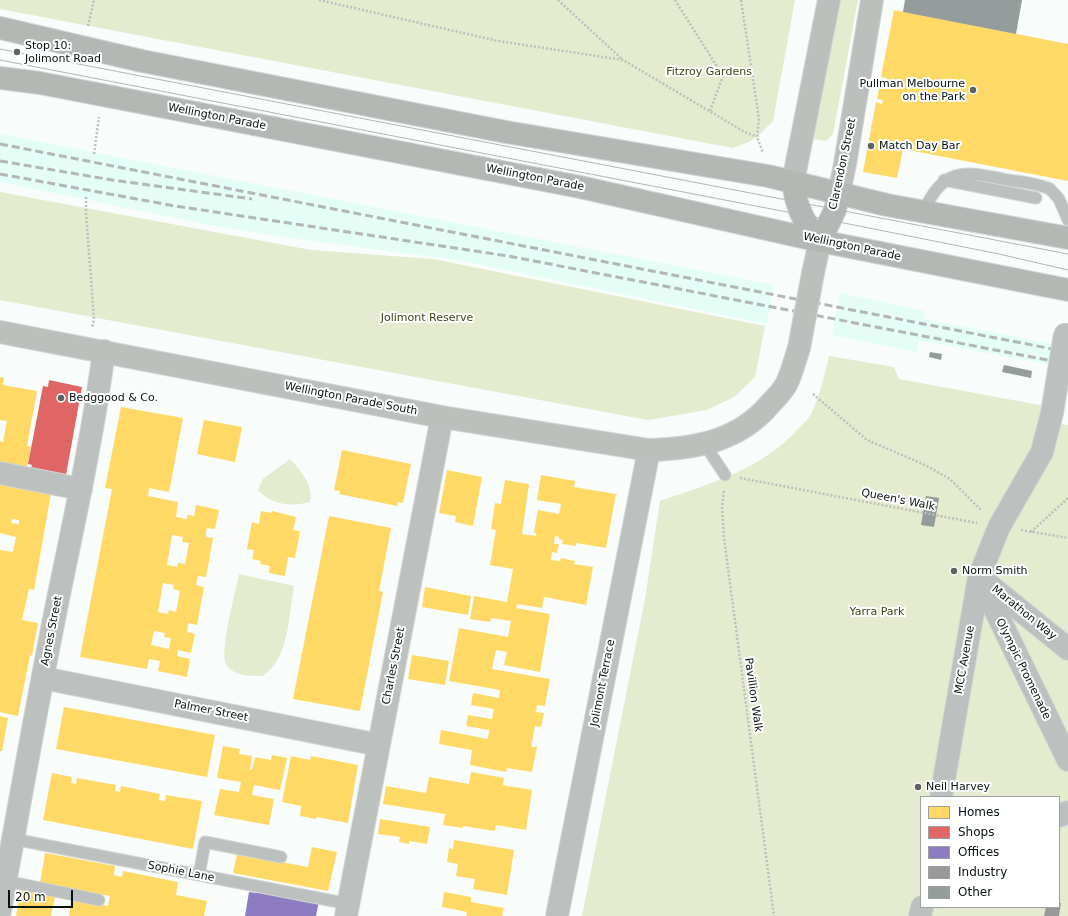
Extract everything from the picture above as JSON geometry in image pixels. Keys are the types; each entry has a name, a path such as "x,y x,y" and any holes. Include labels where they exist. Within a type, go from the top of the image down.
{"main road":[{"path":"0,28 120,57 499,131 657,157 793,182 923,212 1068,238"},
{"name":"Wellington Parade","path":"0,78 100,95 580,187 820,241 1068,290"},
{"path":"793,182 795,199 800,214 808,229 820,241"},
{"name":"Clarendon Street","path":"820,241 834,210 839,193"}],"street":[{"path":"793,182 829,0"},
{"name":"Clarendon Street","path":"839,193 846,164 872,0"},
{"name":"Wellington Parade South","path":"0,332 442,417 649,450 681,449 705,445 735,433 763,413 787,383 798,348 820,241"},
{"name":"MCC Avenue","path":"941,796 979,577 999,527 1042,452 1052,413 1067,328"},
{"name":"Agnes Street","path":"0,912 43,678 81,489 104,352"},
{"name":"Charles Street","path":"347,910 442,417"},
{"name":"Jolimont Terrace","path":"557,916 649,450"},
{"path":"0,473 81,489"},
{"name":"Marathon Way","path":"979,577 1068,649"},
{"name":"Olympic Promenade","path":"979,577 1068,760"},
{"name":"Palmer Street","path":"43,678 379,745"}],"lane":[{"path":"923,212 936,189 944,180 955,175 970,174 1046,187 1057,196 1068,220"},
{"path":"944,180 1036,198"},
{"path":"705,445 726,475"},
{"name":"Sophie Lane","path":"14,839 199,875 347,910"},
{"path":"199,875 205,842 281,857"},
{"path":"6,881 99,900"}],"path":[{"path":"88,26 94,0"},
{"path":"319,0 498,41 623,60"},
{"path":"558,0 623,60 743,131 757,137"},
{"path":"675,0 723,76"},
{"path":"741,0 750,71 759,119 757,137 766,159"},
{"path":"723,76 750,71"},
{"path":"710,111 723,76"},
{"path":"94,154 100,95"},
{"path":"86,197 94,319"},
{"path":"814,394 867,440 923,464 950,479 999,527"},
{"name":"Queen's Walk","path":"726,475 999,527 1068,538"},
{"name":"Pavillion Walk","path":"726,475 722,506 724,538 774,916"},
{"path":"1031,532 1068,498"}],"shaded area":[{"path":"0,134 774,285 767,324 458,260 220,227 0,182"},
{"path":"840,293 925,311 924,319 1068,347 1068,368 919,340 917,352 832,335"}],"green space":[{"name":"Fitzroy Gardens","path":"0,0 795,0 773,121 757,137 749,142 733,148 0,9"},
{"path":"835,0 858,0 833,134 826,141 812,139"},
{"name":"Jolimont Reserve","path":"0,192 311,250 433,259 765,326 755,377 734,397 707,410 648,420 0,300"},
{"name":"Yarra Park","path":"829,356 894,367 899,379 1045,406 1043,421 1068,425 1068,916 582,916 645,599 660,501 734,474 769,454 785,442 811,414"},
{"path":"290,459 302,473 308,484 311,496 310,502 303,504 282,504 269,499 258,490 263,479"},
{"path":"239,574 294,586 289,623 283,648 271,669 262,676 238,674 227,666 225,659 226,636"}],"building: Homes":[{"name":"Pullman Melbourne on the Park","path":"894,10 1068,44 1068,181 903,149 897,178 863,172 876,102 882,104 883,100 877,99 881,80 887,81 887,78 881,77"},
{"path":"0,377 4,378 3,385 37,391 27,446 31,447 27,467 0,462 0,441 3,442 7,421 0,420"},
{"path":"121,407 183,418 169,492 149,488 148,496 178,502 176,517 187,519 187,515 194,516 196,505 219,510 215,529 207,528 206,532 206,537 213,538 206,577 198,576 196,585 204,587 197,625 188,623 187,632 195,634 191,653 178,650 177,656 190,659 187,677 158,671 160,661 149,659 147,669 80,657 112,489 105,488","holes":["172,535 183,537 182,542 189,543 185,564 178,563 177,567 167,565","163,583 174,585 173,589 180,591 176,612 169,610 168,614 158,612","154,631 165,633 164,637 171,638 169,649 151,645"]},
{"path":"204,420 242,427 235,462 197,454"},
{"path":"342,450 411,464 403,503 398,502 397,506 339,494 340,491 334,490"},
{"path":"447,470 482,477 473,526 455,522 456,516 439,513"},
{"path":"541,475 575,481 574,487 616,494 606,548 576,543 576,546 562,544 563,540 555,536 554,544 559,544 557,553 552,552 551,560 560,561 561,558 575,561 574,564 593,567 586,605 544,597 542,608 517,604 516,608 550,614 540,672 504,665 507,652 496,650 492,669 550,679 545,706 537,705 536,712 544,713 541,727 535,726 531,747 537,747 532,772 507,768 506,772 470,765 472,750 439,744 441,730 488,739 489,730 466,726 468,715 492,719 494,709 471,705 473,693 499,698 500,690 449,681 459,628 508,637 511,621 491,618 490,622 470,619 474,596 507,602 513,569 490,565 496,530 491,529 495,503 501,504 505,480 529,484 522,534 536,536 536,533 534,532 538,510 559,514 561,504 537,500"},
{"path":"0,483 51,493 34,590 29,589 22,620 38,623 18,716 0,712 0,550 13,552 16,537 0,533","holes":["12,519 19,520 19,524 11,523"]},
{"path":"261,511 272,513 272,511 296,517 293,530 300,531 299,537 295,558 288,557 285,576 269,573 270,566 260,564 261,561 252,559 254,550 247,549 252,522 259,524"},
{"path":"329,516 391,528 379,591 383,592 360,711 293,699"},
{"path":"425,587 471,596 468,615 422,607"},
{"path":"412,655 449,661 445,685 408,679"},
{"path":"64,707 215,735 207,777 56,749"},
{"path":"0,716 8,718 2,751 0,751"},
{"path":"223,746 240,749 239,754 252,756 250,769 252,770 255,757 271,760 272,755 287,758 280,790 254,785 252,795 274,799 269,825 214,815 220,789 239,792 241,782 217,778"},
{"path":"291,756 310,760 311,756 358,765 348,823 317,817 316,819 300,816 301,806 282,802"},
{"path":"471,772 504,778 503,785 532,790 526,830 496,825 495,831 463,826 463,828 443,825 445,814 383,804 386,786 426,793 429,777 469,784"},
{"path":"52,773 72,777 71,783 76,784 77,778 116,785 115,791 120,792 121,786 160,794 159,800 165,801 166,795 202,801 193,849 43,820"},
{"path":"380,819 430,827 427,844 409,841 409,844 399,842 400,837 378,834"},
{"path":"454,840 514,850 507,895 473,889 475,879 456,876 458,864 447,862 449,848 453,849"},
{"path":"312,847 337,852 328,891 233,873 237,854 308,867"},
{"path":"45,853 115,866 114,875 122,877 123,871 178,882 176,895 207,901 204,916 69,916 72,899 108,906 110,896 40,883"},
{"path":"21,889 55,896 51,916 16,916"},
{"path":"444,892 471,897 471,902 504,908 502,916 466,916 467,912 442,907"}],"building: Shops":[{"path":"49,380 82,387 66,475 31,468 32,465 28,464 43,386 48,387"}],"building: Offices":[{"path":"258,889 319,901 316,916 245,916 249,892 257,893"}],"building: Industry":[{"path":"1061,903 1059,916 1044,916 1046,908 1060,908"}],"building: Other":[{"path":"905,0 1022,0 1016,34 903,12"},
{"path":"930,352 942,354 941,360 929,357"},
{"path":"1004,365 1032,371 1031,378 1002,372"},
{"path":"926,496 939,498 934,527 921,525"}],"tram line":[{"path":"0,49 1068,254"},
{"path":"0,60 849,224 999,254 1068,270"}],"railway":[{"path":"0,144 1068,352"},
{"path":"0,161 112,180 252,199"},
{"path":"0,174 175,206 508,256 1068,364"}],"place":[{"name":"Stop 10: Jolimont Road","path":"17,52"},
{"name":"Pullman Melbourne on the Park","path":"973,90"},
{"name":"Match Day Bar","path":"871,146"},
{"name":"Bedggood & Co.","path":"61,398"},
{"name":"Norm Smith","path":"954,571"},
{"name":"Neil Harvey","path":"918,787"}]}
